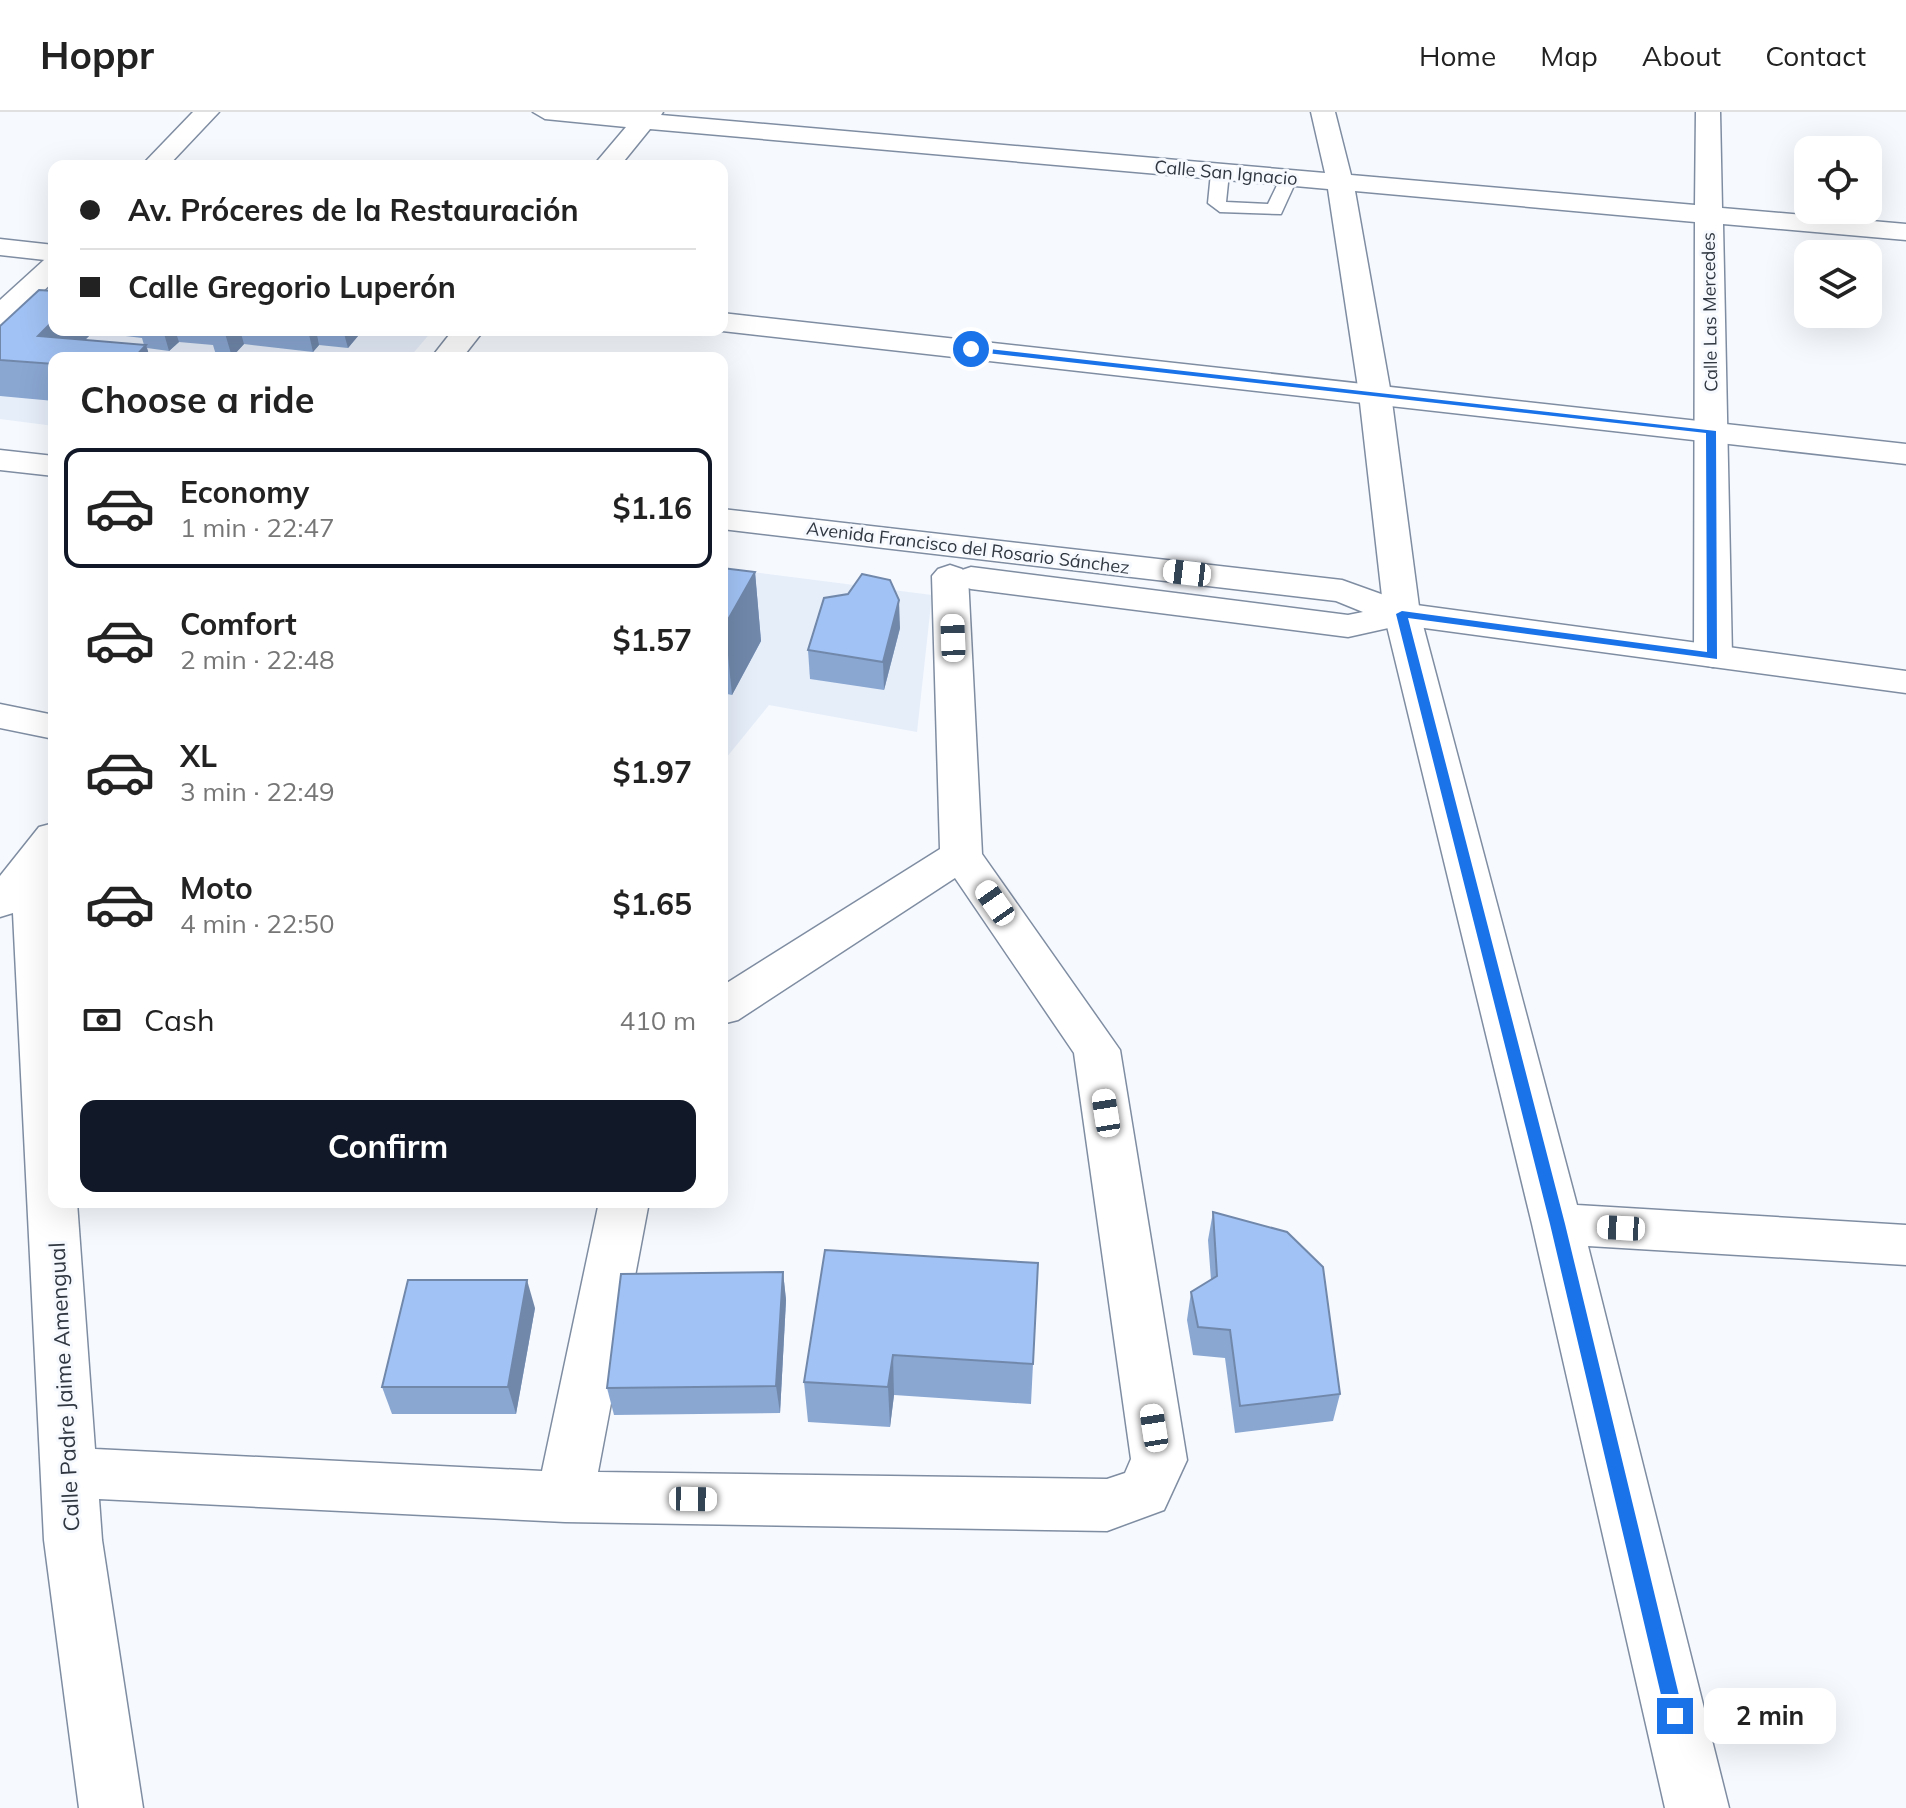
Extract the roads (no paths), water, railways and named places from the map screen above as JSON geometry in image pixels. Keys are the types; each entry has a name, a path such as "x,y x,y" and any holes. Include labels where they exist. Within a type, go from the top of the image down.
{"street":[{"path":"160,160 207,112"},
{"name":"Calle San Ignacio","path":"545,112 648,116 1220,173 1906,232"},
{"path":"1323,112 1340,183 1375,394 1402,614 1557,1224 1697,1808"},
{"name":"Calle Las Mercedes","path":"1708,112 1713,656"},
{"path":"611,160 648,116"},
{"path":"0,247 48,252"},
{"path":"0,316 48,272"},
{"path":"728,323 1906,454"},
{"path":"451,352 464,336"},
{"path":"0,434 48,439"},
{"path":"0,460 48,465"},
{"name":"Avenida Francisco del Rosario Sánchez","path":"728,520 1342,591 1402,614 1906,682"},
{"name":"Avenida Francisco del Rosario Sánchez","path":"728,549 1348,626 1402,614"},
{"path":"70,1473 565,1497 1107,1505 1144,1492 1159,1460 1097,1050 961,855 950,576"},
{"path":"0,716 48,726"},
{"path":"728,1004 961,855"},
{"name":"Calle Padre Jaime Amengual","path":"29,869 48,1149"},
{"name":"Calle Padre Jaime Amengual","path":"52,1208 73,1540 111,1808"},
{"path":"565,1497 623,1208"},
{"path":"1557,1224 1906,1245"}],"lane":[{"path":"1220,173 1217,203 1220,207 1259,212 1275,210 1288,179"}]}
